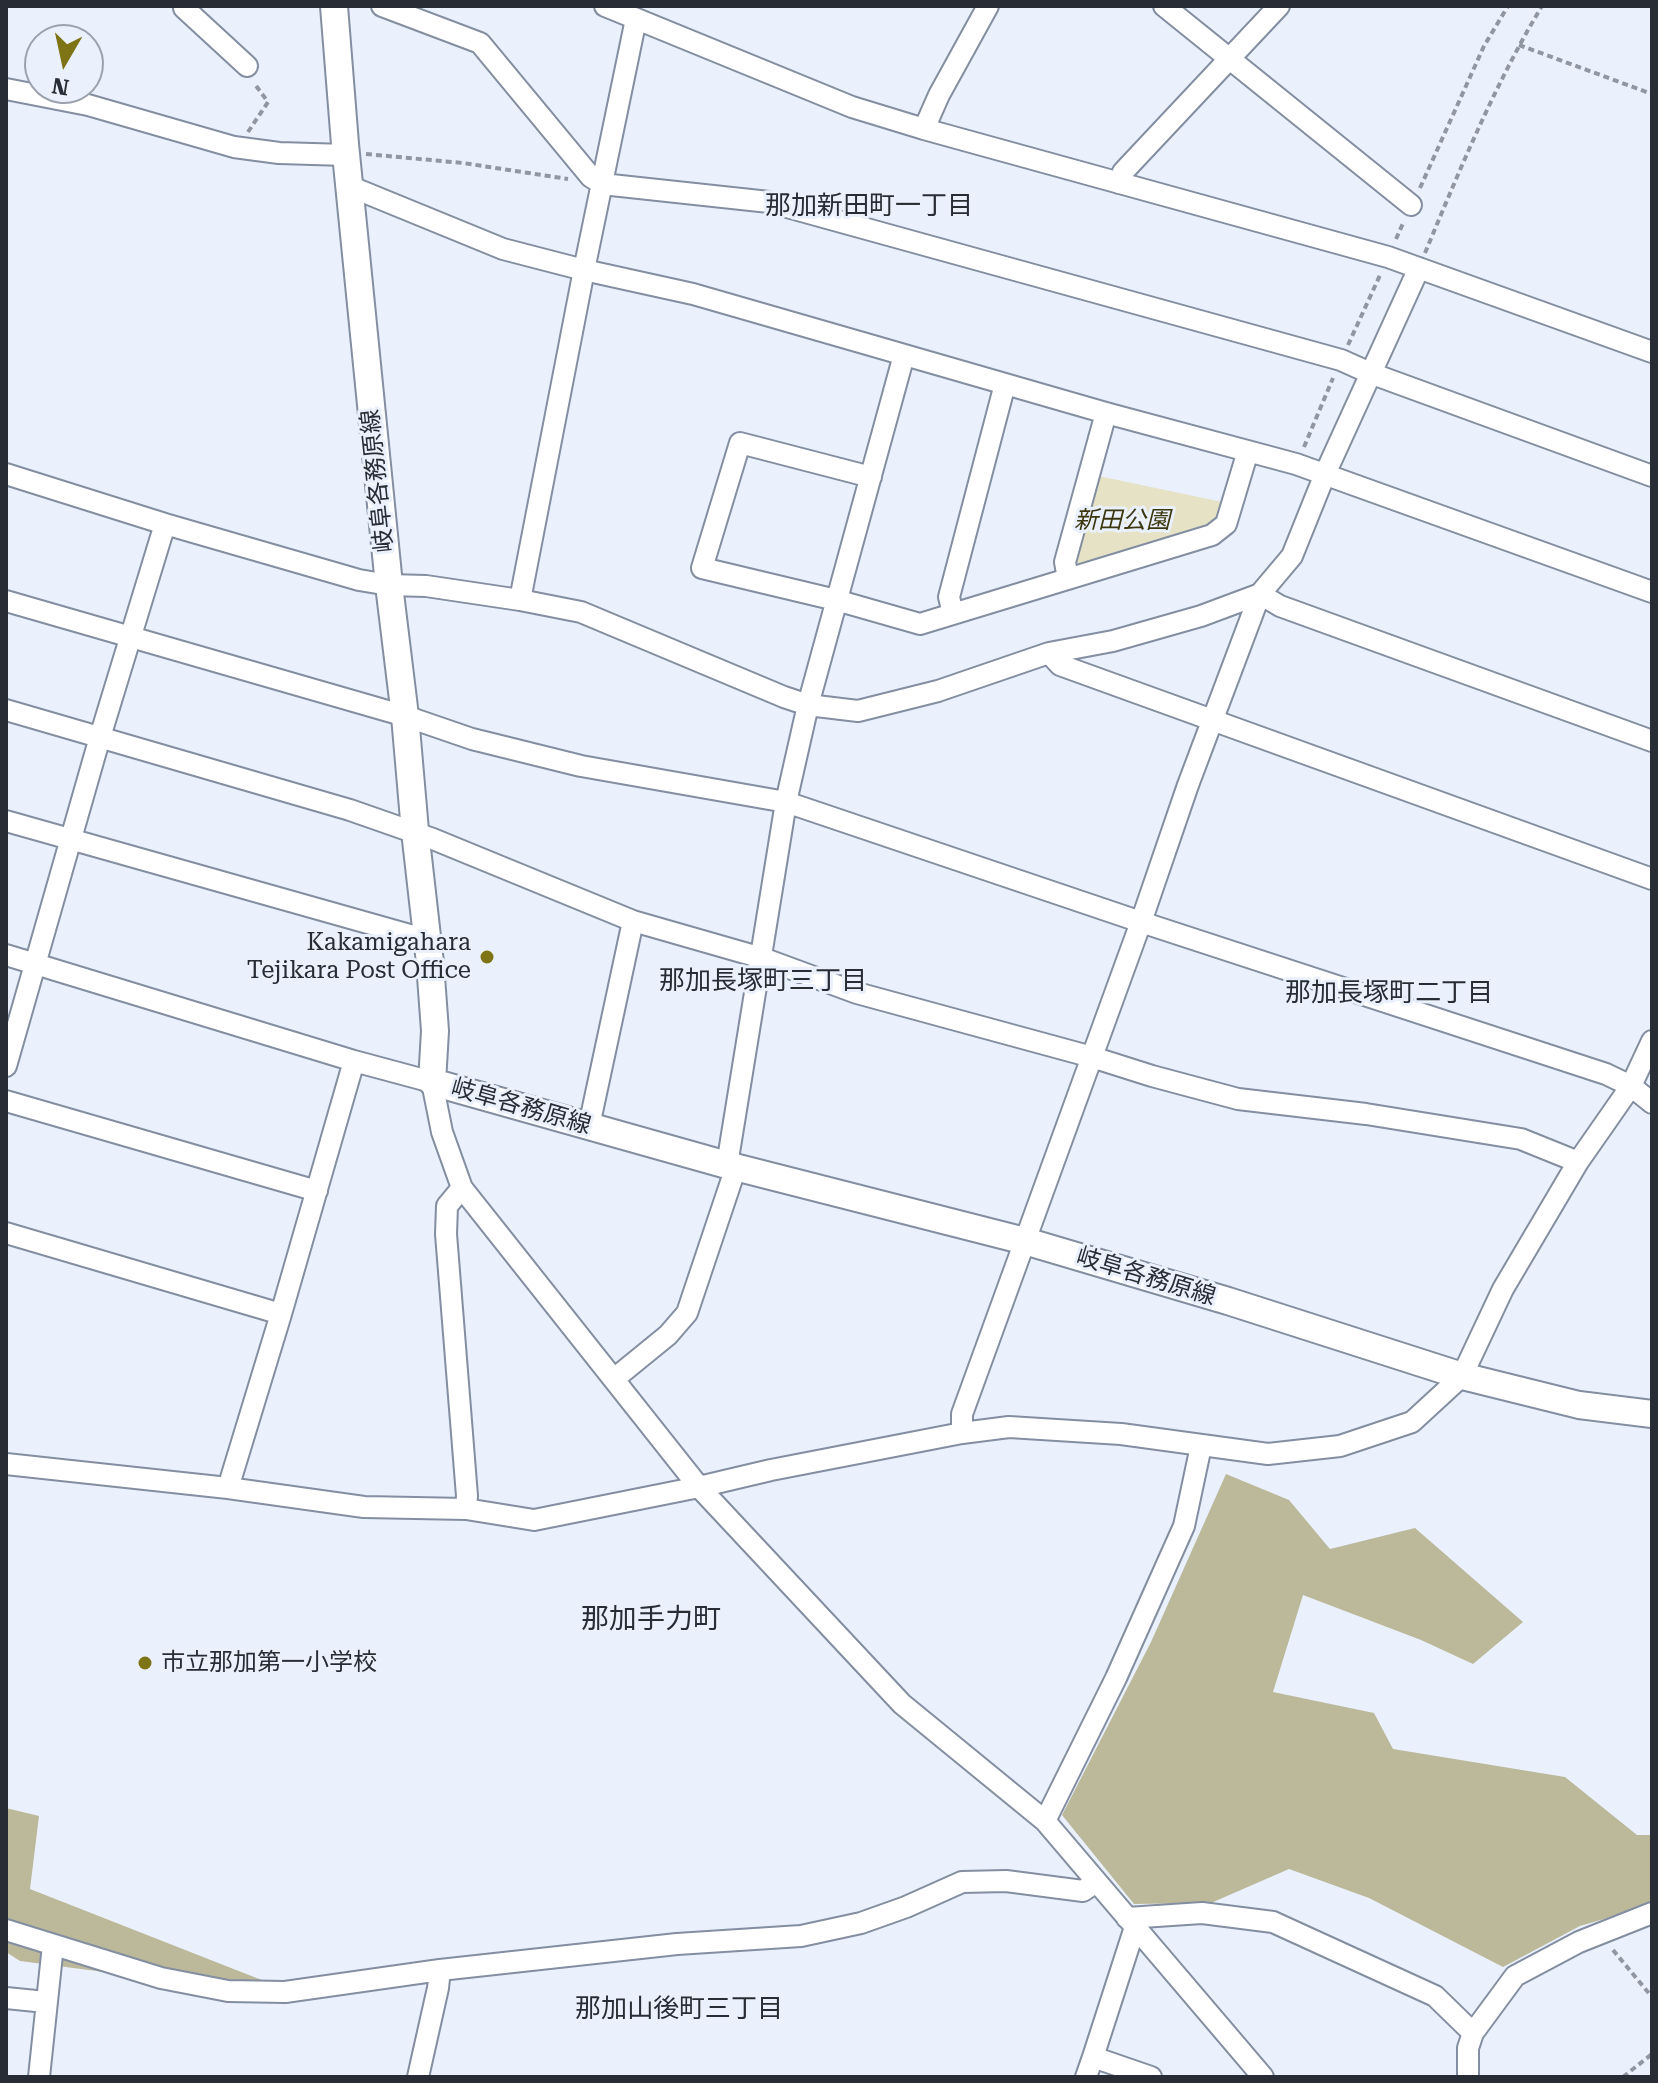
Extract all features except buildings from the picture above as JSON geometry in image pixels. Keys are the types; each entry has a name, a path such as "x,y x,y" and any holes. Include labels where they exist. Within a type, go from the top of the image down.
{"main road":[{"name":"岐阜各務原線","path":"339,13 346,155 427,936 435,1031 432,1082 732,1166 1025,1241 1228,1301 1462,1376 1579,1405 1652,1414"}],"street":[{"path":"185,6 247,66"},
{"path":"382,6 480,43 591,177 602,184 769,202 1341,360 1652,476"},
{"path":"605,6 852,107 1388,257 1652,352"},
{"path":"924,129 988,6"},
{"path":"1164,6 1411,205"},
{"path":"1119,183 1123,172 1279,6"},
{"path":"520,600 636,19"},
{"path":"6,89 88,105 238,147 279,153 346,155"},
{"path":"349,186 503,249 693,294 1106,413 1296,464 1652,592"},
{"path":"962,1433 962,1414 1260,594 1292,556 1325,474 1419,268"},
{"path":"614,1379 668,1335 687,1313 732,1166 786,802 808,705 904,355"},
{"path":"953,614 949,597 1005,384"},
{"path":"1068,579 1065,562 1106,413"},
{"path":"871,477 740,443 702,568 920,624 1212,535 1226,524 1248,451"},
{"path":"6,474 359,580 426,586 581,612 784,697 808,705 858,711 938,691 1049,653 1157,629 1260,594"},
{"path":"6,1066 100,737 165,524"},
{"path":"1260,594 1280,606 1652,741"},
{"path":"6,601 405,716 472,739 581,766 786,802 1606,1074 1631,1086 1652,1103"},
{"path":"1049,653 1060,665 1652,879"},
{"path":"6,710 415,831 633,921 762,958 857,993 953,1021 1238,1099 1366,1114 1521,1139 1578,1162"},
{"path":"6,821 410,935 427,936"},
{"path":"589,1126 633,921"},
{"path":"6,955 432,1082 442,1132 462,1188 699,1487 902,1704 1045,1821 1263,2077"},
{"path":"6,1464 228,1488 364,1507 466,1509 534,1520 771,1470 962,1433 1009,1427 1121,1434 1268,1454 1340,1446 1412,1422 1462,1376 1503,1289 1578,1162 1631,1086 1652,1041"},
{"path":"228,1488 354,1061"},
{"path":"6,1101 317,1191"},
{"path":"462,1188 447,1206 446,1234 466,1509"},
{"path":"6,1233 281,1314"},
{"path":"1045,1821 1116,1678 1184,1526 1201,1446"},
{"path":"6,1930 161,1978 228,1991 285,1992 440,1970 677,1944 801,1936 872,1919 962,1882 1006,1881 1083,1891 1096,1882"},
{"path":"1131,1922 1202,1913 1273,1922 1435,1996 1473,2033"},
{"path":"1468,2077 1468,2048 1473,2033 1515,1976 1579,1942 1652,1913"},
{"path":"1086,2077 1131,1922"},
{"path":"39,2077 53,1945"},
{"path":"418,2077 440,1970"},
{"path":"6,1998 46,2002"},
{"path":"1093,2057 1151,2077"}],"path":[{"path":"1296,464 1484,46 1508,6"},
{"path":"1419,268 1476,136 1519,45 1542,6"},
{"path":"1519,45 1652,94"},
{"path":"238,147 268,102 247,73 247,66"},
{"path":"346,155 463,163 602,184"},
{"path":"1599,1934 1652,1997"},
{"path":"1623,2077 1652,2054"}],"green space":[{"name":"新田公園","path":"1089,474 1232,504 1226,524 1068,579"}],"shaded area":[{"path":"1226,1474 1289,1500 1330,1549 1415,1528 1523,1622 1473,1664 1421,1640 1303,1595 1273,1692 1374,1713 1393,1749 1565,1777 1637,1835 1652,1835 1652,1905 1580,1926 1503,1967 1369,1898 1289,1869 1211,1903 1134,1904 1062,1815 1151,1642"},
{"path":"6,1808 39,1816 30,1889 310,1999 20,1961 6,1952"}],"place":[{"name":"Kakamigahara Tejikara Post Office","path":"487,957"},
{"name":"市立那加第一小学校","path":"145,1663"}],"district":[{"name":"那加新田町一丁目","path":"869,206"},
{"name":"那加長塚町三丁目","path":"763,981"},
{"name":"那加長塚町二丁目","path":"1389,993"},
{"name":"那加手力町","path":"651,1620"},
{"name":"那加山後町三丁目","path":"679,2009"}]}
